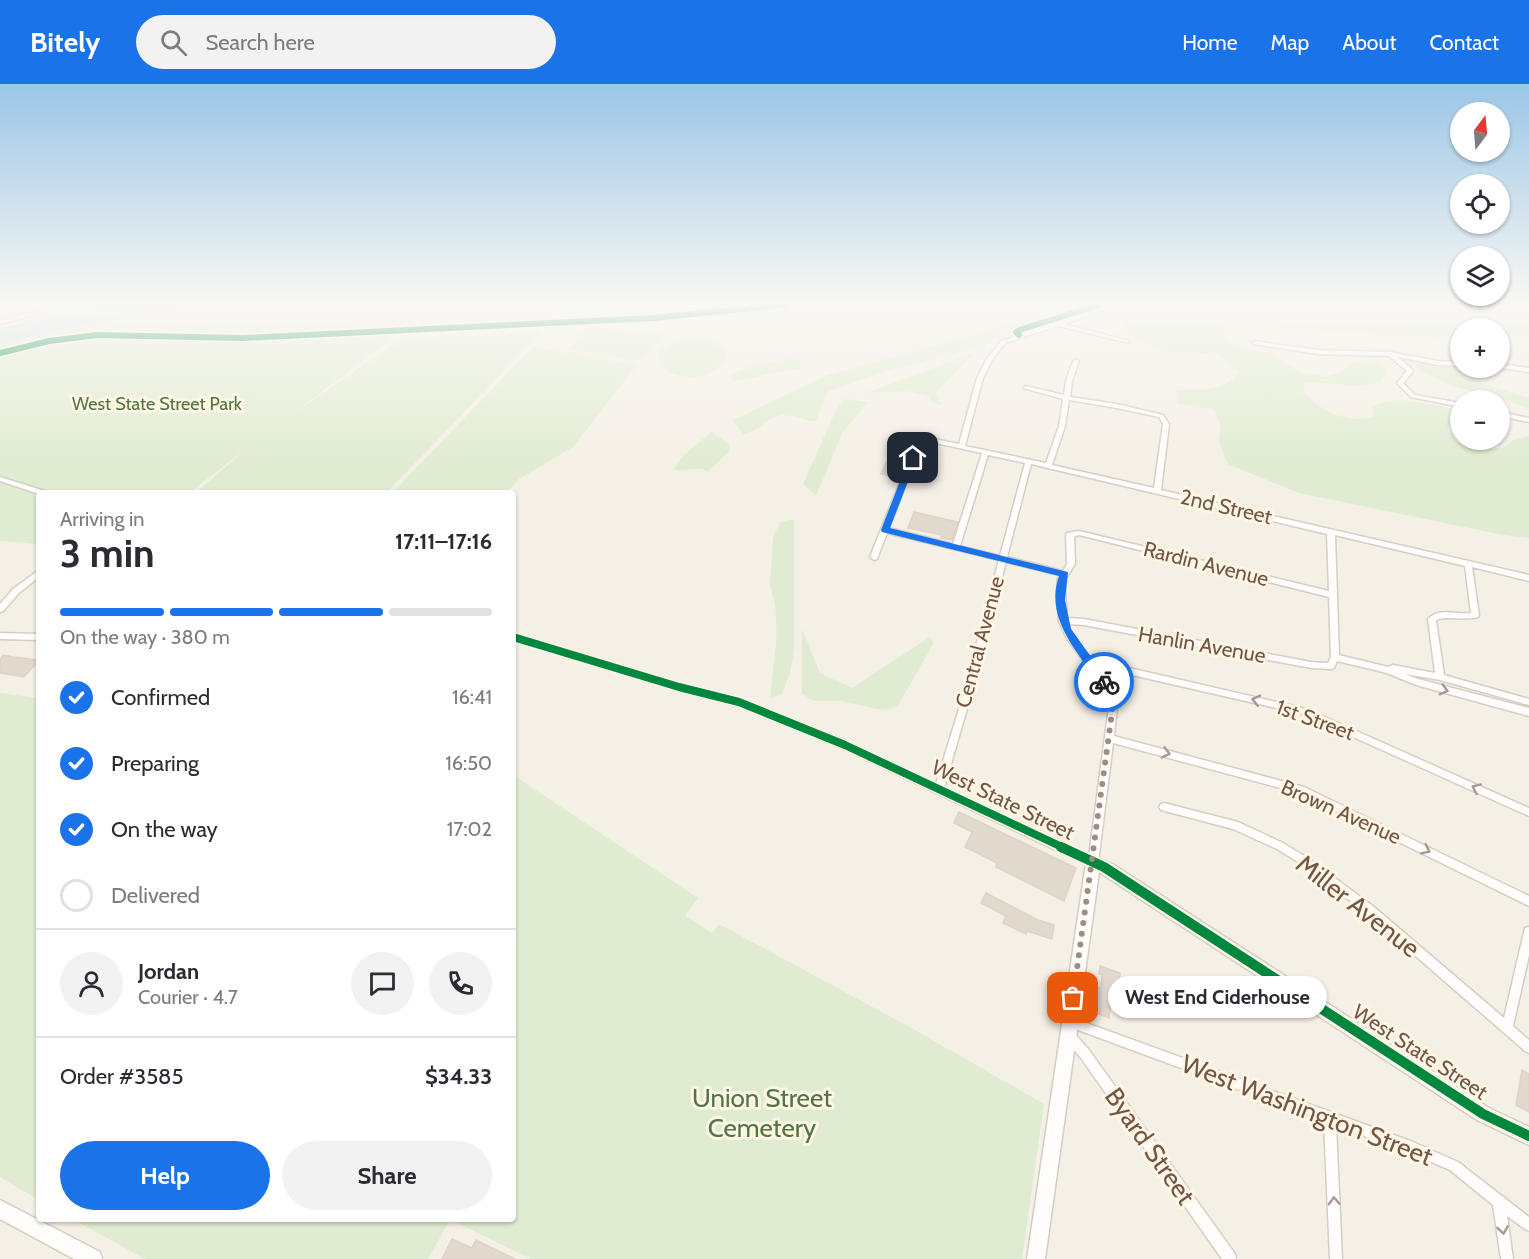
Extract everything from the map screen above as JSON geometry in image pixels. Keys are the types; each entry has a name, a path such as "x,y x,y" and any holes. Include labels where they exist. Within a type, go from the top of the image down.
{"street":[{"path":"962,446 980,378 991,360"},
{"path":"1397,360 1410,370 1400,383 1413,396 1450,403"},
{"path":"1417,360 1450,363"},
{"path":"1048,465 1062,426 1066,398 1076,361"},
{"path":"1510,367 1529,370"},
{"path":"1026,388 1066,398 1154,412 1163,417 1166,424 1156,491"},
{"path":"1510,416 1529,420"},
{"path":"874,557 918,444 922,440"},
{"name":"2nd Street","path":"922,440 962,446 1048,465 1529,578"},
{"path":"956,547 986,452"},
{"name":"Central Avenue","path":"939,788 965,702 1029,461"},
{"path":"0,480 36,491"},
{"path":"885,530 1065,574 1062,578 1060,600 1063,621 1069,635 1114,698 1093,863 1036,1259"},
{"path":"1331,532 1335,657 1389,670 1416,682 1529,712"},
{"name":"Rardin Avenue","path":"1065,574 1071,564 1070,536 1079,533 1333,595"},
{"path":"1440,677 1432,619 1437,615 1466,618 1475,615 1468,563"},
{"path":"0,609 16,591 36,575"},
{"name":"Hanlin Avenue","path":"1063,621 1084,622 1322,667 1331,666 1335,657"},
{"path":"0,636 36,637"},
{"name":"West State Street","path":"516,638 679,687 739,702 845,745 1109,870 1483,1114 1529,1136"},
{"name":"1st Street","path":"1090,664 1100,664 1304,711 1529,812"},
{"path":"1389,670 1393,668 1440,677 1529,702"},
{"name":"Brown Avenue","path":"1109,738 1301,790 1529,901"},
{"name":"Miller Avenue","path":"1164,807 1235,825 1280,846 1306,862 1370,910 1529,1047"},
{"path":"1507,1028 1529,932"},
{"name":"West Washington Street","path":"1069,1028 1330,1118 1454,1166 1529,1225"},
{"name":"Byard Street","path":"1069,1028 1230,1259"},
{"path":"1330,1118 1336,1259"},
{"path":"1498,1201 1508,1259"},
{"path":"0,1209 90,1258"}],"green space":[{"name":"West State Street Park","path":"0,360 364,360 290,416 371,360 515,360 389,490 199,490 250,446 193,490 36,490 36,544 0,541"},
{"path":"521,360 607,360 637,365 573,447 519,479 509,490 395,490"},
{"path":"660,360 725,360 720,367 708,374 693,377 676,375 660,365"},
{"path":"798,360 801,368 734,381 729,376 753,365"},
{"path":"883,360 928,360 883,372 827,392 816,421 782,415 744,435 733,420 828,375"},
{"path":"956,360 968,360 936,393 942,405 932,403 928,396 908,391 866,393"},
{"path":"1225,360 1279,360 1303,373 1325,377 1340,373 1348,365 1361,360 1382,361 1387,372 1381,381 1366,386 1305,382 1303,392 1326,410 1343,417 1373,417 1372,406 1394,401 1450,408 1450,426 1447,429 1450,433 1450,450 1510,450 1510,442 1513,440 1529,436 1529,538 1503,535 1299,493 1228,464 1219,443 1220,424 1214,409 1177,404 1176,390 1211,388 1227,383 1239,371"},
{"path":"1404,360 1450,366 1450,378 1466,378 1503,390 1459,388 1419,371 1417,366"},
{"path":"1510,392 1529,398 1529,409 1510,402"},
{"path":"845,399 867,402 842,434 816,496 803,484 836,410"},
{"path":"711,432 729,444 730,451 708,471 674,469 683,456"},
{"path":"794,519 794,651 790,673 782,694 770,698 777,634 775,604 770,586 773,538 780,522"},
{"path":"802,629 820,673 852,688 930,637 934,643 897,707 883,710 841,701 814,701 802,694"},
{"path":"0,693 36,698 36,1198 0,1177"},
{"name":"Union Street Cemetery","path":"516,777 698,898 685,916 712,933 719,924 906,1025 1044,1104 1022,1259 531,1259 455,1222 516,1222"},
{"path":"78,1222 449,1222 428,1259 145,1259"}],"building":[{"path":"888,459 902,462 896,477 881,474"},
{"path":"914,512 958,522 952,540 941,538 942,535 908,528"},
{"path":"3,655 36,660 36,663 24,677 0,673 0,659"},
{"path":"959,812 1076,868 1064,901 996,867 997,863 965,847 972,832 954,823"},
{"path":"986,893 1038,920 1054,925 1052,939 1027,931 1026,934 1003,923 1006,916 981,903"},
{"path":"1100,966 1120,973 1119,984 1113,982 1109,1018 1091,1011 1095,987 1101,988"},
{"path":"1522,1070 1529,1074 1529,1112 1516,1105"},
{"path":"452,1239 472,1248 476,1240 515,1259 442,1259"}],"cycle path":[{"path":"516,638 679,687 739,702 845,745 1104,867 1483,1114 1529,1136"}],"way so far":[{"path":"1073,998 1114,698 1104,682"}],"place":[{"name":"West End Ciderhouse","path":"1073,998"}],"route":[{"path":"913,458 885,530 1065,574 1062,578 1060,600 1066,630 1104,682"}]}
